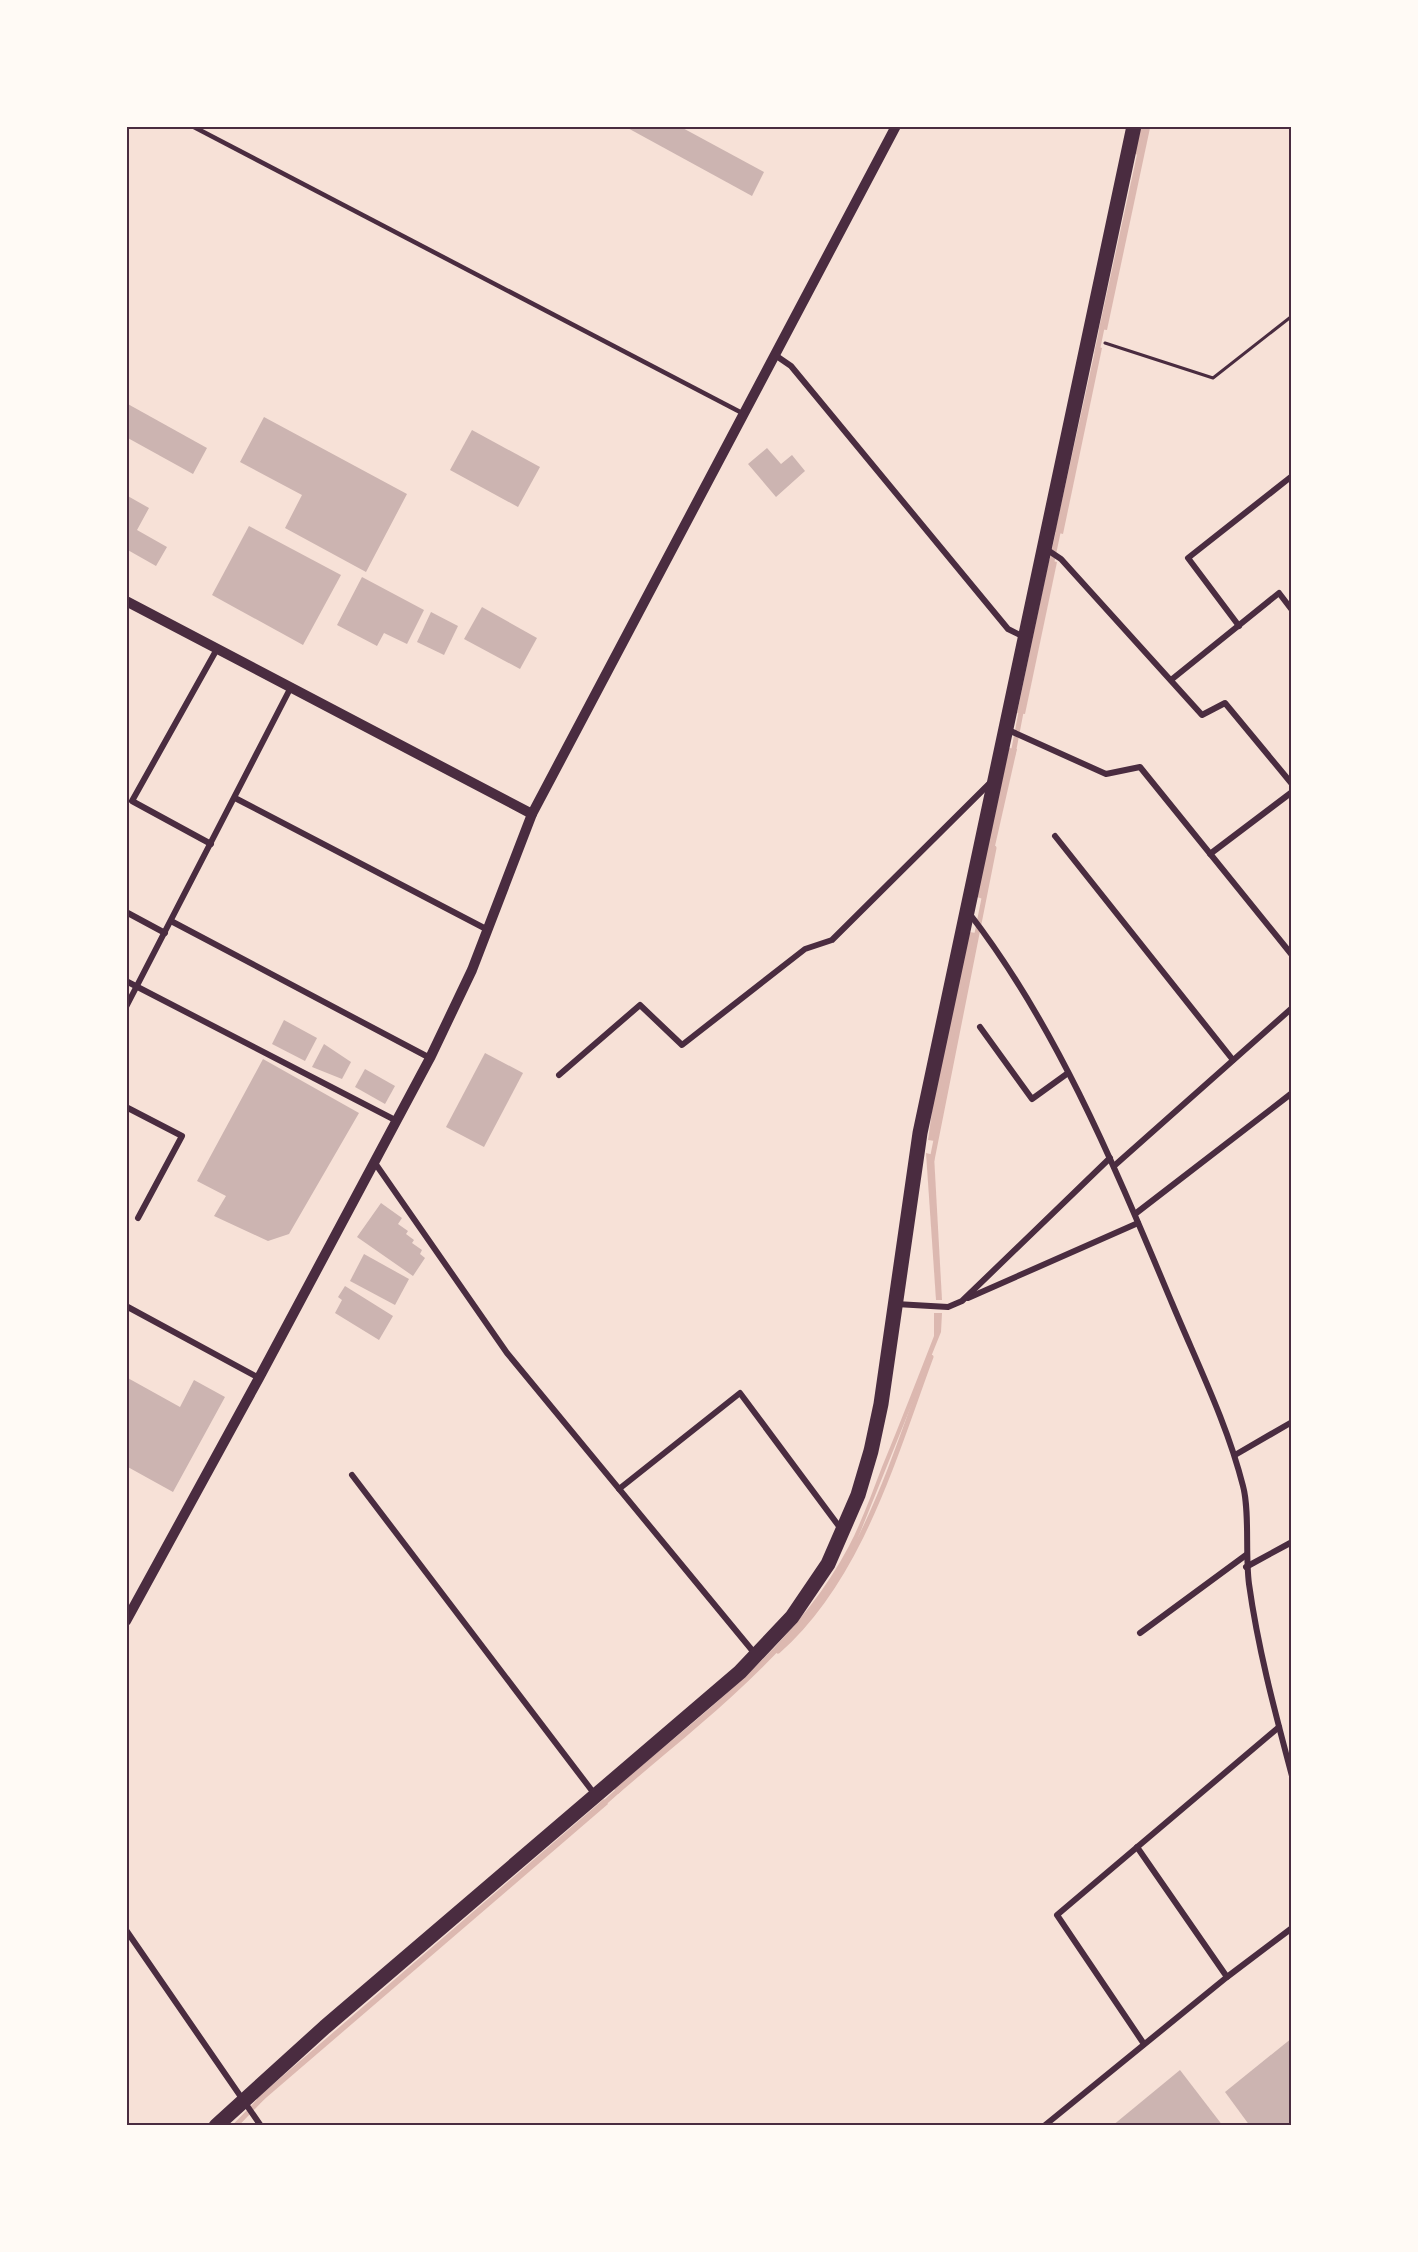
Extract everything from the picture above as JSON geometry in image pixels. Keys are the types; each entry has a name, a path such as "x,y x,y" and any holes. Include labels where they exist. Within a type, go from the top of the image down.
{"main road":[{"path":"216,2126 243,2100 757,1656 811,1592 843,1532 858,1495 871,1451 881,1404 920,1133 970,915 1043,548 1134,126"}],"street":[{"path":"126,1621 260,1378 430,1058 489,930 532,814 896,126"},
{"path":"775,356 791,366 1008,629 1025,637"},
{"path":"1239,626 1188,558 1292,476"},
{"path":"1043,548 1061,559 1202,715 1225,704 1292,784"},
{"path":"1171,680 1279,594 1292,610"},
{"path":"126,601 532,814"},
{"path":"212,844 132,801 217,649"},
{"path":"126,1007 236,798 291,687"},
{"path":"1007,729 1106,774 1140,767 1292,955"},
{"path":"559,1075 640,1005 682,1046 805,949 832,940 996,778"},
{"path":"1210,854 1292,792"},
{"path":"236,798 489,930"},
{"path":"1055,836 1233,1060"},
{"path":"126,912 165,933"},
{"path":"970,915 1005,964 1068,1073 1110,1158 1235,1455 1244,1490 1245,1555 1256,1637 1292,1776"},
{"path":"171,921 430,1058"},
{"path":"126,981 397,1121"},
{"path":"1113,1166 1292,1008"},
{"path":"980,1027 1032,1099 1068,1073"},
{"path":"1135,1214 1292,1093"},
{"path":"126,1107 182,1136 138,1218"},
{"path":"962,1301 1110,1158"},
{"path":"375,1163 507,1353 757,1656"},
{"path":"896,1304 947,1307 1138,1223"},
{"path":"126,1306 260,1378"},
{"path":"619,1489 740,1393 843,1532"},
{"path":"1235,1455 1292,1422"},
{"path":"352,1475 596,1796"},
{"path":"1246,1567 1292,1542"},
{"path":"1140,1633 1245,1555"},
{"path":"1144,2044 1057,1915 1279,1726"},
{"path":"1137,1847 1227,1977"},
{"path":"1044,2126 1227,1977 1292,1928"},
{"path":"126,1930 261,2126"}],"lane":[{"path":"129,126 134,126"},
{"path":"192,126 744,414"}],"path":[{"path":"1108,344 1213,378 1292,316"}],"shaded area":[{"path":"1143,127 1150,128 1107,330 1099,329"},
{"path":"1096,346 1102,348 1063,534 1055,532"},
{"path":"1049,560 1057,562 1025,714 1017,713"},
{"path":"1009,748 1017,749 983,899 977,897"},
{"path":"969,932 976,933 935,1141 928,1140 936,1083"},
{"path":"926,1153 934,1155 942,1300 936,1300"},
{"path":"934,1313 942,1313 941,1332 851,1555 828,1591 775,1655 745,1684 618,1794 614,1789 711,1707 774,1648 827,1582 849,1546 867,1507 934,1336"},
{"path":"604,1799 608,1804 260,2103 256,2099"}],"building":[{"path":"624,126 679,126 764,172 752,196"},
{"path":"126,403 207,448 193,474 126,437"},
{"path":"264,417 407,494 366,572 285,528 302,495 240,462"},
{"path":"472,430 540,467 518,507 450,470"},
{"path":"767,448 781,464 792,455 805,471 776,497 748,464"},
{"path":"126,495 149,508 137,530 167,547 156,566 126,549"},
{"path":"249,526 341,575 303,645 212,595"},
{"path":"362,577 424,610 407,644 384,633 377,646 337,625"},
{"path":"482,607 537,638 520,669 464,639"},
{"path":"431,612 458,626 444,655 417,642"},
{"path":"284,1020 317,1038 305,1061 272,1044"},
{"path":"324,1044 351,1062 342,1079 312,1067"},
{"path":"485,1053 523,1073 484,1147 446,1127"},
{"path":"263,1059 359,1113 289,1234 268,1241 214,1216 226,1196 197,1181"},
{"path":"365,1069 395,1086 385,1104 355,1087"},
{"path":"381,1203 402,1218 398,1224 408,1231 406,1234 414,1240 412,1243 422,1250 420,1254 425,1258 413,1276 357,1237"},
{"path":"364,1254 409,1279 395,1305 350,1281"},
{"path":"345,1286 393,1316 379,1340 335,1313 342,1300 338,1297"},
{"path":"126,1377 180,1407 194,1380 225,1397 173,1492 126,1466"},
{"path":"1292,2038 1292,2126 1250,2126 1225,2092"},
{"path":"1180,2070 1223,2126 1112,2126"}],"waterway":[{"path":"1137,152 1142,126"},
{"path":"1097,352 1103,323"},
{"path":"1051,566 1059,528"},
{"path":"1013,754 1022,707"},
{"path":"932,1160 994,848"},
{"path":"778,1651 807,1622 853,1553 888,1475 931,1357"},
{"path":"602,1805 620,1789"},
{"path":"235,2126 263,2097"}]}
